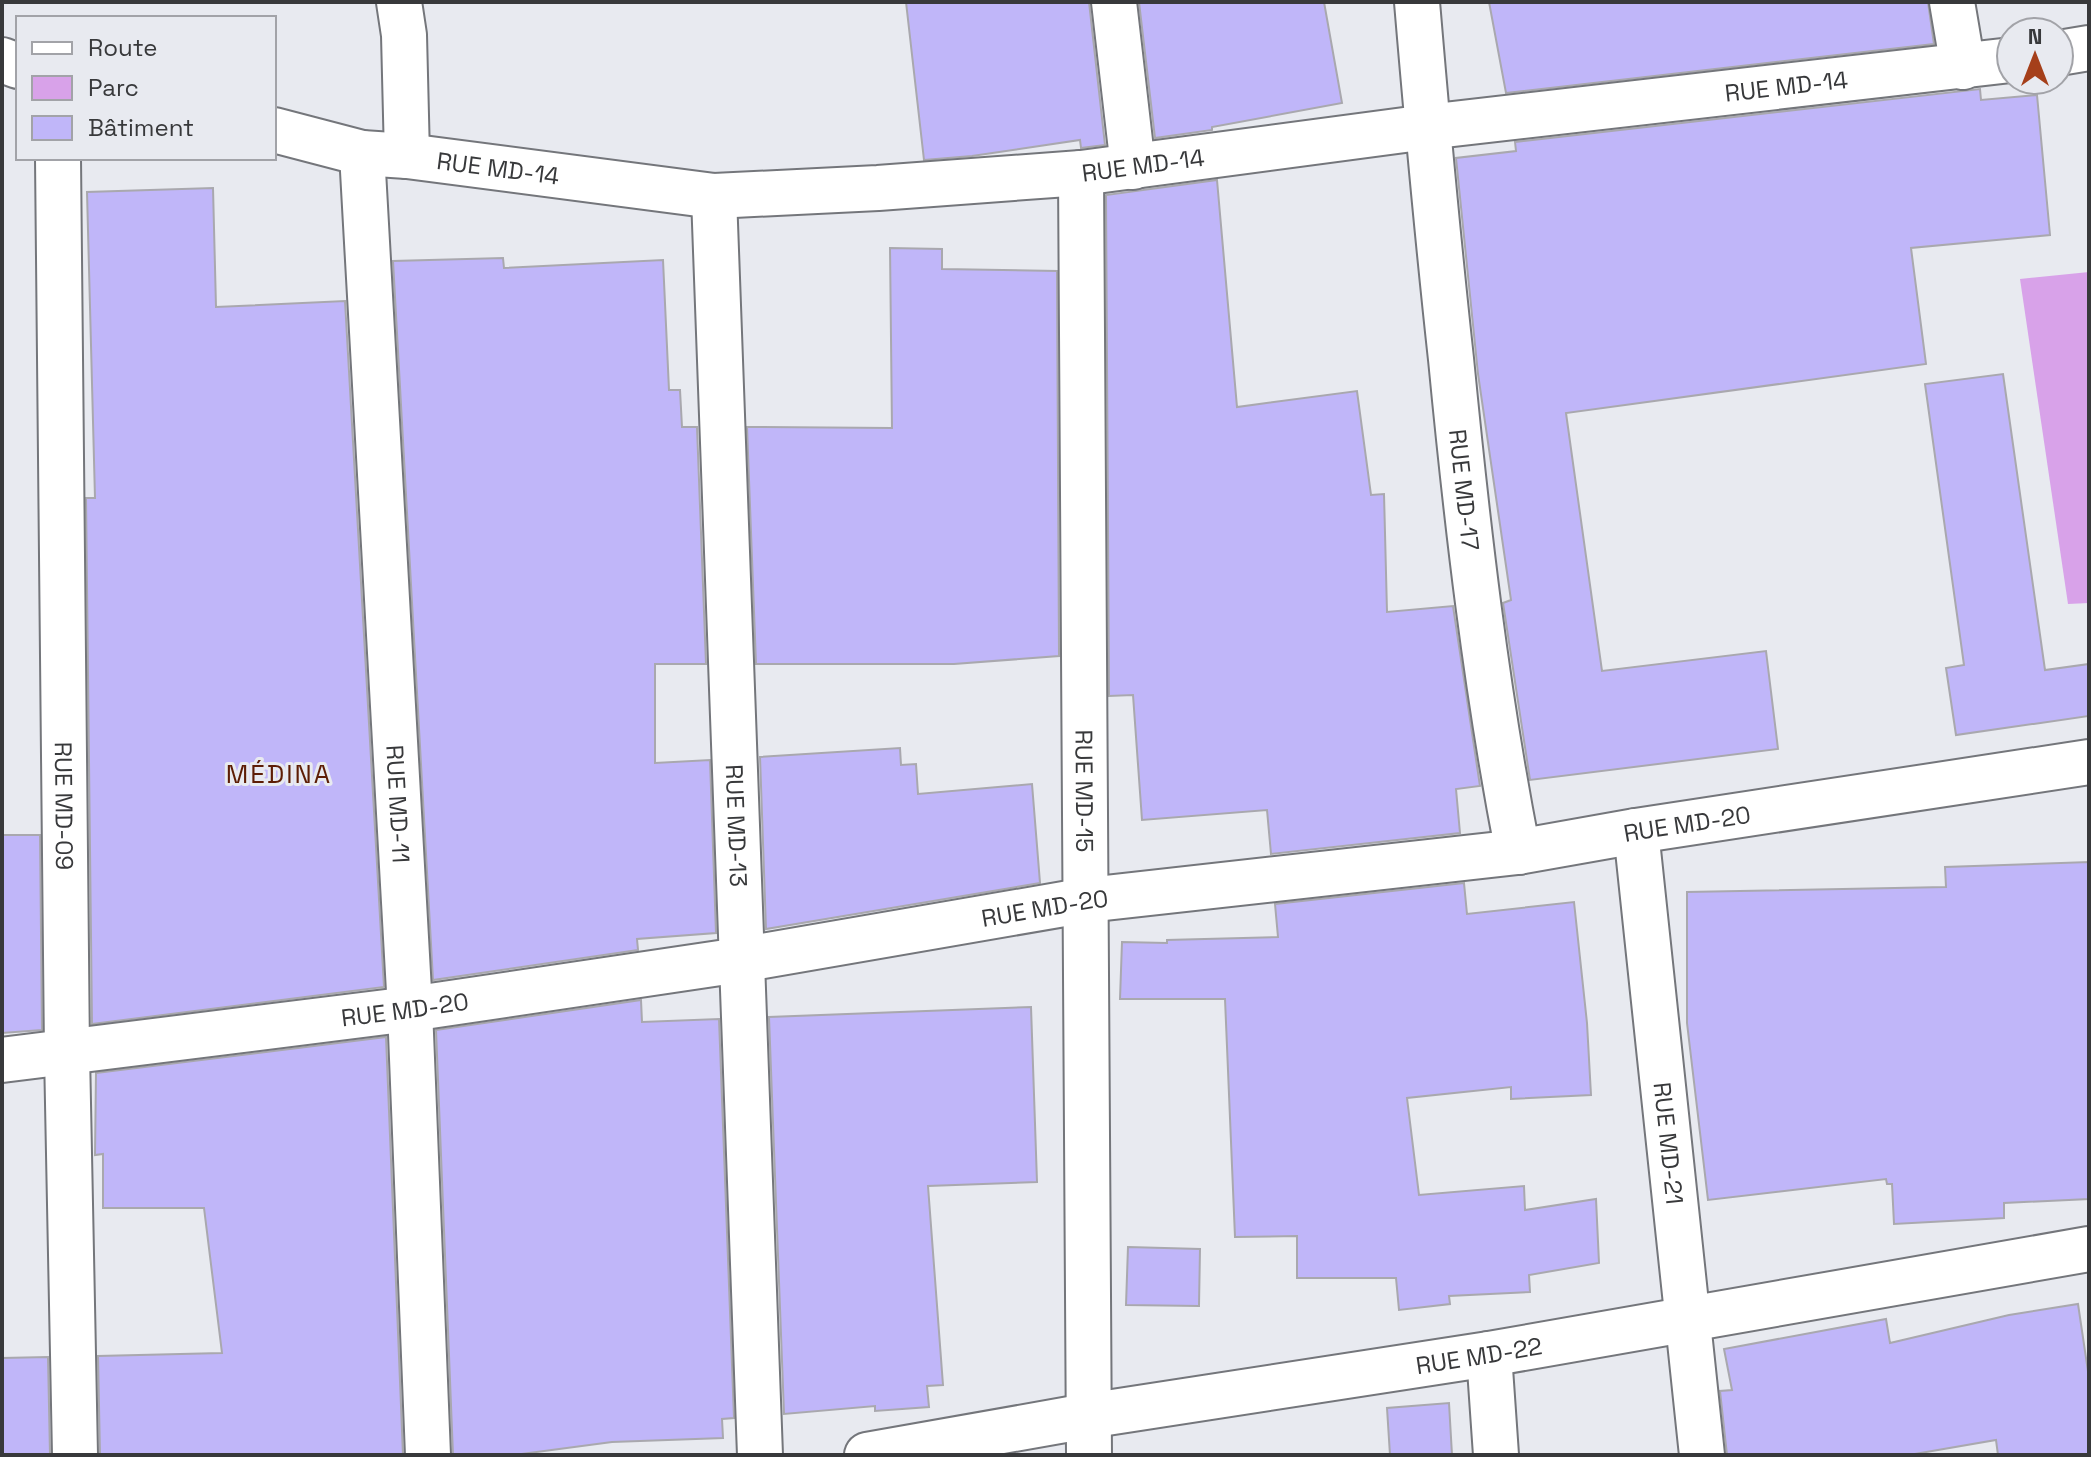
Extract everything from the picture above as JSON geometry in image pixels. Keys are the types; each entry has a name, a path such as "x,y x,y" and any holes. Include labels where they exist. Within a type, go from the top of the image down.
{"street":[{"path":"399,2 404,35 407,156"},
{"path":"1114,2 1133,167"},
{"name":"RUE MD-17","path":"1417,2 1466,512 1499,753 1518,852"},
{"path":"1952,2 1963,67"},
{"name":"RUE MD-14","path":"276,131 362,153 407,156 714,196 1081,173 1427,127 1995,62"},
{"name":"RUE MD-11","path":"362,153 410,1009 428,1455"},
{"name":"RUE MD-09","path":"58,160 67,1053 75,1455"},
{"name":"RUE MD-15","path":"1081,173 1088,1436"},
{"name":"RUE MD-13","path":"714,196 760,1455"},
{"name":"RUE MD-20","path":"2,1060 410,1009 740,960 1087,900 1518,852 2089,762"},
{"name":"RUE MD-21","path":"1636,831 1702,1455"},
{"name":"RUE MD-22","path":"867,1455 1088,1436 1489,1354 2089,1249"},
{"path":"1489,1354 1496,1455"}],"green space":[{"path":"2089,272 2089,603 2068,604 2020,279"}],"building":[{"path":"906,2 1089,2 1105,145 1081,148 1080,140 924,160"},
{"path":"1139,2 1324,2 1342,103 1212,127 1212,130 1155,138"},
{"path":"1489,2 1928,2 1934,44 1506,93"},
{"path":"1980,89 1981,100 2037,96 2050,235 1911,248 1926,364 1566,413 1602,671 1766,651 1778,749 1530,780 1503,603 1511,600 1478,374 1456,158 1516,151 1515,142"},
{"path":"1217,180 1237,407 1357,391 1371,495 1384,494 1387,612 1453,606 1480,786 1456,789 1460,833 1271,854 1267,810 1142,820 1133,695 1109,696 1106,195"},
{"path":"213,188 216,307 345,301 384,987 92,1024 86,498 95,498 87,192"},
{"path":"890,248 942,249 942,269 1057,271 1059,656 954,664 756,664 747,427 892,428"},
{"path":"503,258 504,268 663,260 669,390 680,390 682,427 697,427 706,664 655,664 655,763 710,760 716,933 637,939 638,950 433,980 393,261"},
{"path":"2003,374 2045,670 2089,664 2089,716 1956,735 1946,668 1964,665 1925,384"},
{"path":"900,748 901,765 916,764 918,794 1032,784 1040,883 766,929 760,757"},
{"path":"2,835 40,835 42,1030 2,1033"},
{"path":"2089,862 2089,1199 2004,1203 2004,1218 1894,1224 1892,1184 1887,1184 1886,1179 1708,1200 1687,1023 1687,892 1946,887 1945,867"},
{"path":"1464,883 1467,914 1574,902 1591,1095 1511,1099 1511,1087 1407,1098 1419,1195 1524,1186 1525,1210 1596,1199 1599,1263 1529,1275 1530,1292 1449,1296 1450,1304 1399,1310 1396,1278 1297,1278 1297,1236 1235,1237 1225,999 1120,999 1122,942 1167,943 1167,940 1278,937 1275,904"},
{"path":"641,1000 642,1022 719,1019 734,1418 722,1419 723,1438 612,1442 514,1455 453,1455 436,1030"},
{"path":"1031,1007 1037,1182 928,1186 943,1385 927,1386 929,1407 875,1411 875,1406 784,1414 769,1017"},
{"path":"386,1037 403,1455 100,1455 98,1356 222,1353 204,1208 103,1208 103,1154 95,1155 96,1073"},
{"path":"1128,1247 1200,1249 1199,1306 1126,1305"},
{"path":"2078,1304 2089,1378 2089,1455 1998,1455 1996,1440 1909,1455 1727,1455 1720,1391 1732,1390 1724,1349 1886,1319 1890,1343 2009,1315"},
{"path":"48,1357 50,1455 2,1455 2,1358"},
{"path":"1449,1403 1452,1455 1390,1455 1387,1408"}],"district":[{"name":"MÉDINA","path":"279,774"}]}
